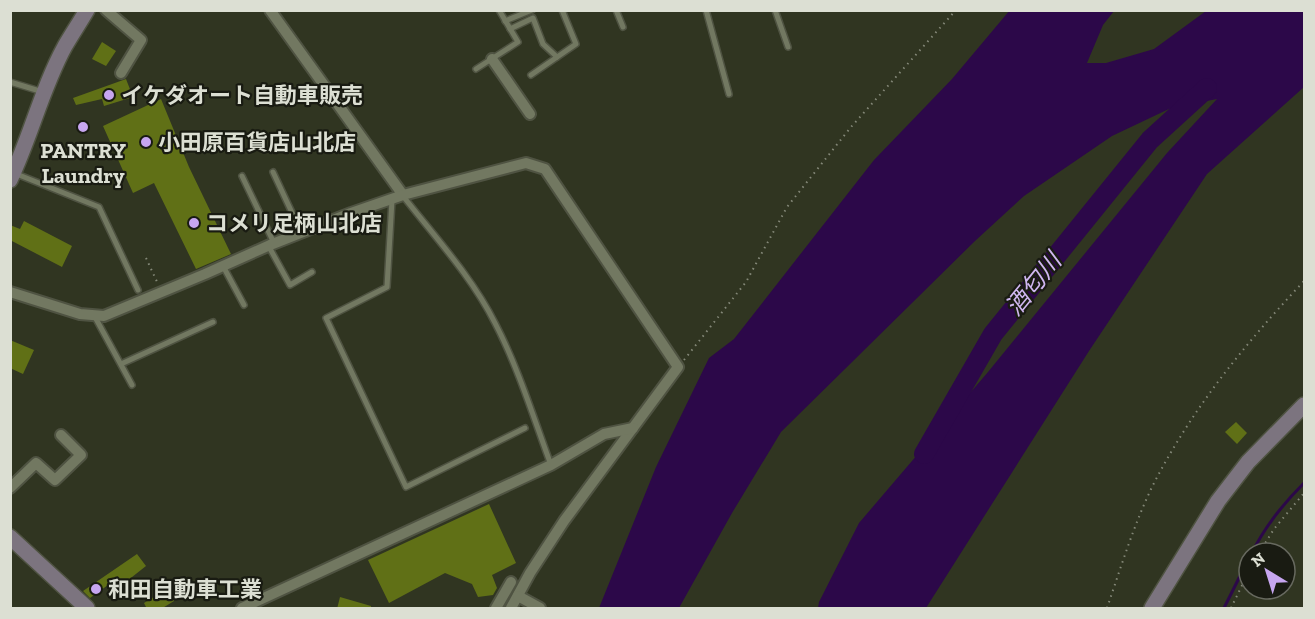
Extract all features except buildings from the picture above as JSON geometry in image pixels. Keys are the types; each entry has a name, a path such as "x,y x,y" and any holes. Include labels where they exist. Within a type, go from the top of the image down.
{"main road":[{"path":"12,176 17,149 64,47 87,10"},
{"path":"1152,609 1218,501 1248,462 1305,405"},
{"path":"10,537 87,609"}],"street":[{"path":"106,10 141,40 122,73"},
{"path":"270,10 397,196"},
{"path":"492,58 530,114"},
{"path":"10,292 69,311 95,317 104,316 271,244 397,196 526,163 545,169 678,367 564,521 511,609"},
{"path":"242,609 551,465 604,434 633,428"},
{"path":"10,489 36,463 55,480 81,455 61,435"},
{"path":"496,609 511,582"},
{"path":"518,596 540,609"}],"lane":[{"path":"476,69 518,42 499,10"},
{"path":"505,21 532,10"},
{"path":"531,75 576,44 562,10"},
{"path":"616,10 623,27"},
{"path":"705,10 729,94"},
{"path":"775,10 788,47"},
{"path":"510,29 533,18 543,44 557,57"},
{"path":"10,82 44,92"},
{"path":"273,172 301,232"},
{"path":"12,176 99,207 138,290"},
{"path":"242,176 290,285 312,272"},
{"path":"397,196 387,287 326,318 406,487 525,428"},
{"path":"397,196 477,292 495,322 508,349 551,465"},
{"path":"223,266 244,305"},
{"path":"95,317 132,385"},
{"path":"121,364 213,322"}],"path":[{"path":"678,367 746,282 787,207 851,127 956,10"},
{"path":"146,258 162,292"},
{"path":"1107,609 1135,527 1153,485 1186,427 1229,365 1305,281"},
{"path":"1268,541 1305,493"}],"shaded area":[{"path":"1010,10 1114,11 1103,25 1087,63 1106,63 1154,49 1206,11 1304,11 1304,87 1207,174 1089,351 926,608 818,608 859,523 988,372 1167,153 1217,99 1171,108 1112,136 1024,196 975,241 781,432 679,608 599,608 656,467 709,358 734,339 874,160 952,79"}],"waterway":[{"name":"酒匂川","path":"924,454 993,334 1150,140 1207,88"},
{"path":"1259,541 1275,516 1304,483"},
{"path":"1224,608 1237,582"}],"place":[{"name":"イケダオート自動車販売","path":"109,95"},
{"name":"PANTRY Laundry","path":"83,127"},
{"name":"小田原百貨店山北店","path":"146,142"},
{"name":"コメリ足柄山北店","path":"194,223"},
{"name":"和田自動車工業","path":"96,589"}]}
